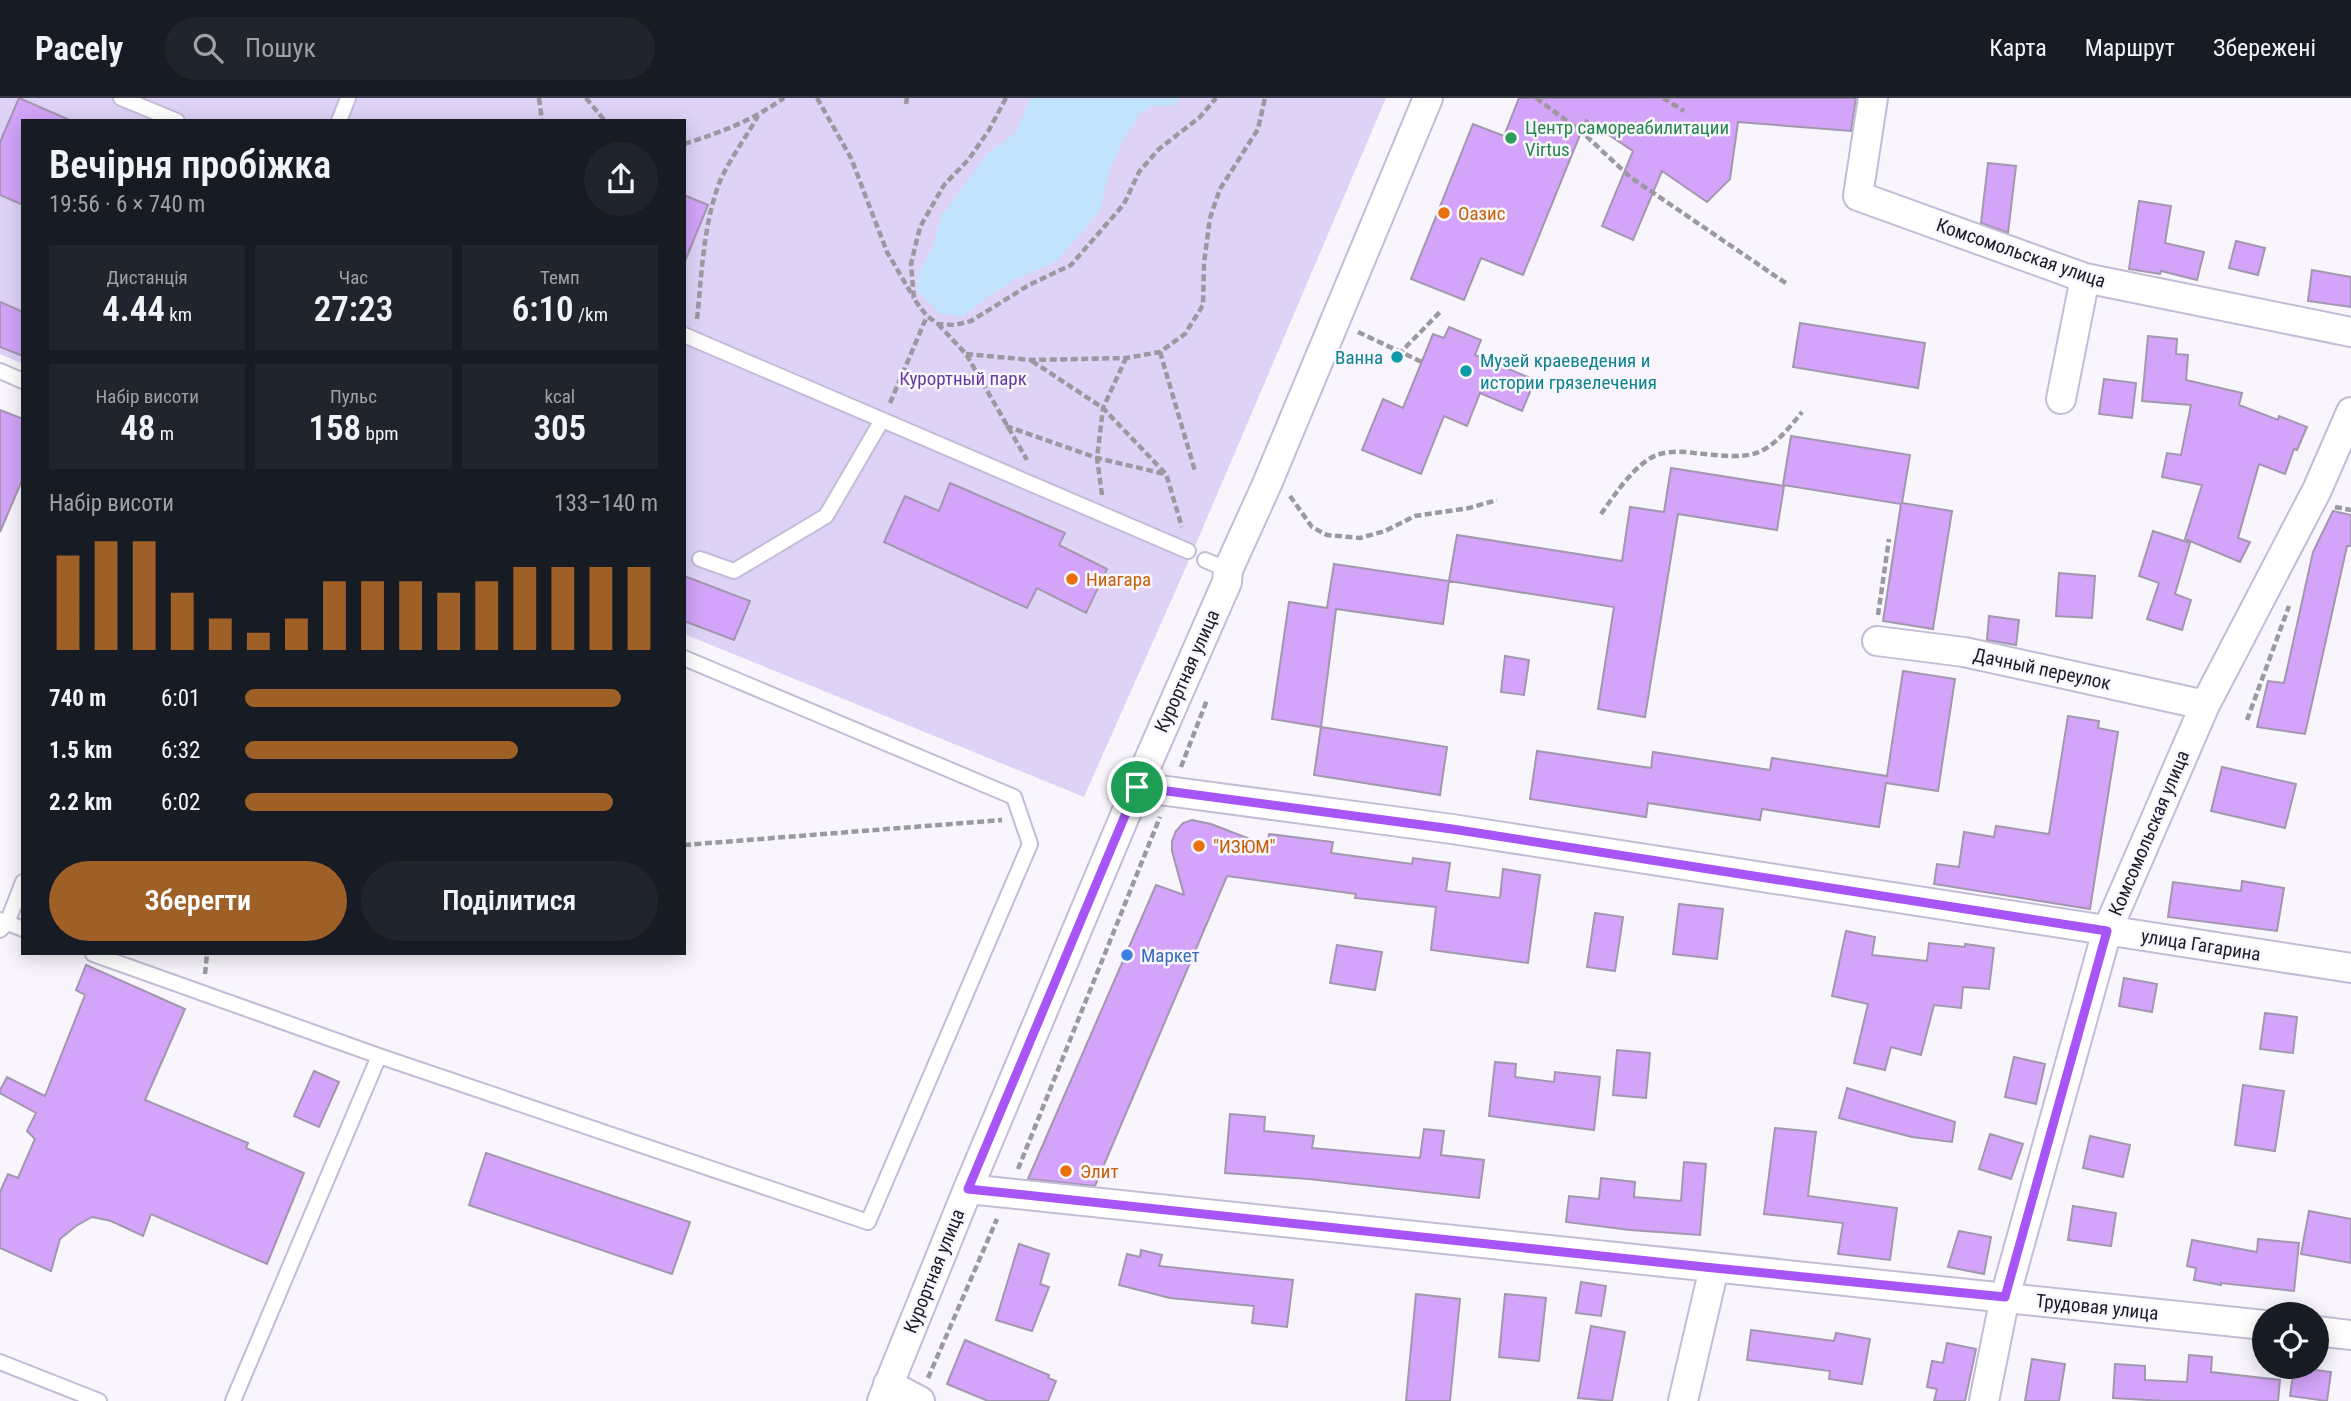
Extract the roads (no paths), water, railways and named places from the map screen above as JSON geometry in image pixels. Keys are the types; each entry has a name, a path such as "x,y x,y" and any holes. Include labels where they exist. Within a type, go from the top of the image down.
{"street":[{"name":"Курортная улица","path":"885,1393 1137,787 1227,582 1216,565 1268,484 1429,98"},
{"name":"Комсомольская улица","path":"1873,98 1858,196 2085,278 2351,332"},
{"path":"2061,399 2085,278"},
{"name":"Комсомольская улица","path":"1984,1401 2005,1297 2107,931 2205,705 2339,470 2351,412"},
{"name":"Дачный переулок","path":"1877,631 2205,705"},
{"name":"улица Гагарина","path":"1137,787 1452,829 2351,968"},
{"name":"Трудовая улица","path":"968,1189 2252,1324"},
{"path":"1683,1401 1714,1268"},
{"path":"2329,1332 2351,1335"},
{"path":"885,1393 919,1401"}],"lane":[{"path":"121,98 156,117"},
{"path":"340,119 348,98"},
{"path":"690,338 1188,551"},
{"path":"0,371 21,380"},
{"path":"700,559 734,571 825,516 882,420"},
{"path":"96,955 379,1056 868,1222 1030,844 1014,797 686,659"},
{"path":"21,886 2,924 21,929"},
{"path":"233,1401 379,1056"},
{"path":"0,1362 99,1401"}],"water":[{"path":"1030,98 1181,98 1173,106 1151,106 1140,114 1125,136 1109,172 1100,211 1057,261 1015,280 963,316 940,314 917,291 920,269 933,247 941,216 986,155 1016,132"}],"place":[{"name":"Центр самореабилитации Virtus","path":"1511,138"},
{"name":"Оазис","path":"1444,213"},
{"name":"Ванна","path":"1397,357"},
{"name":"Музей краеведения и истории грязелечения","path":"1466,371"},
{"name":"Ниагара","path":"1072,579"},
{"name":"\"ИЗЮМ\"","path":"1199,846"},
{"name":"Маркет","path":"1127,955"},
{"name":"Элит","path":"1066,1171"}],"park label":[{"name":"Курортный парк","path":"963,378"}]}
